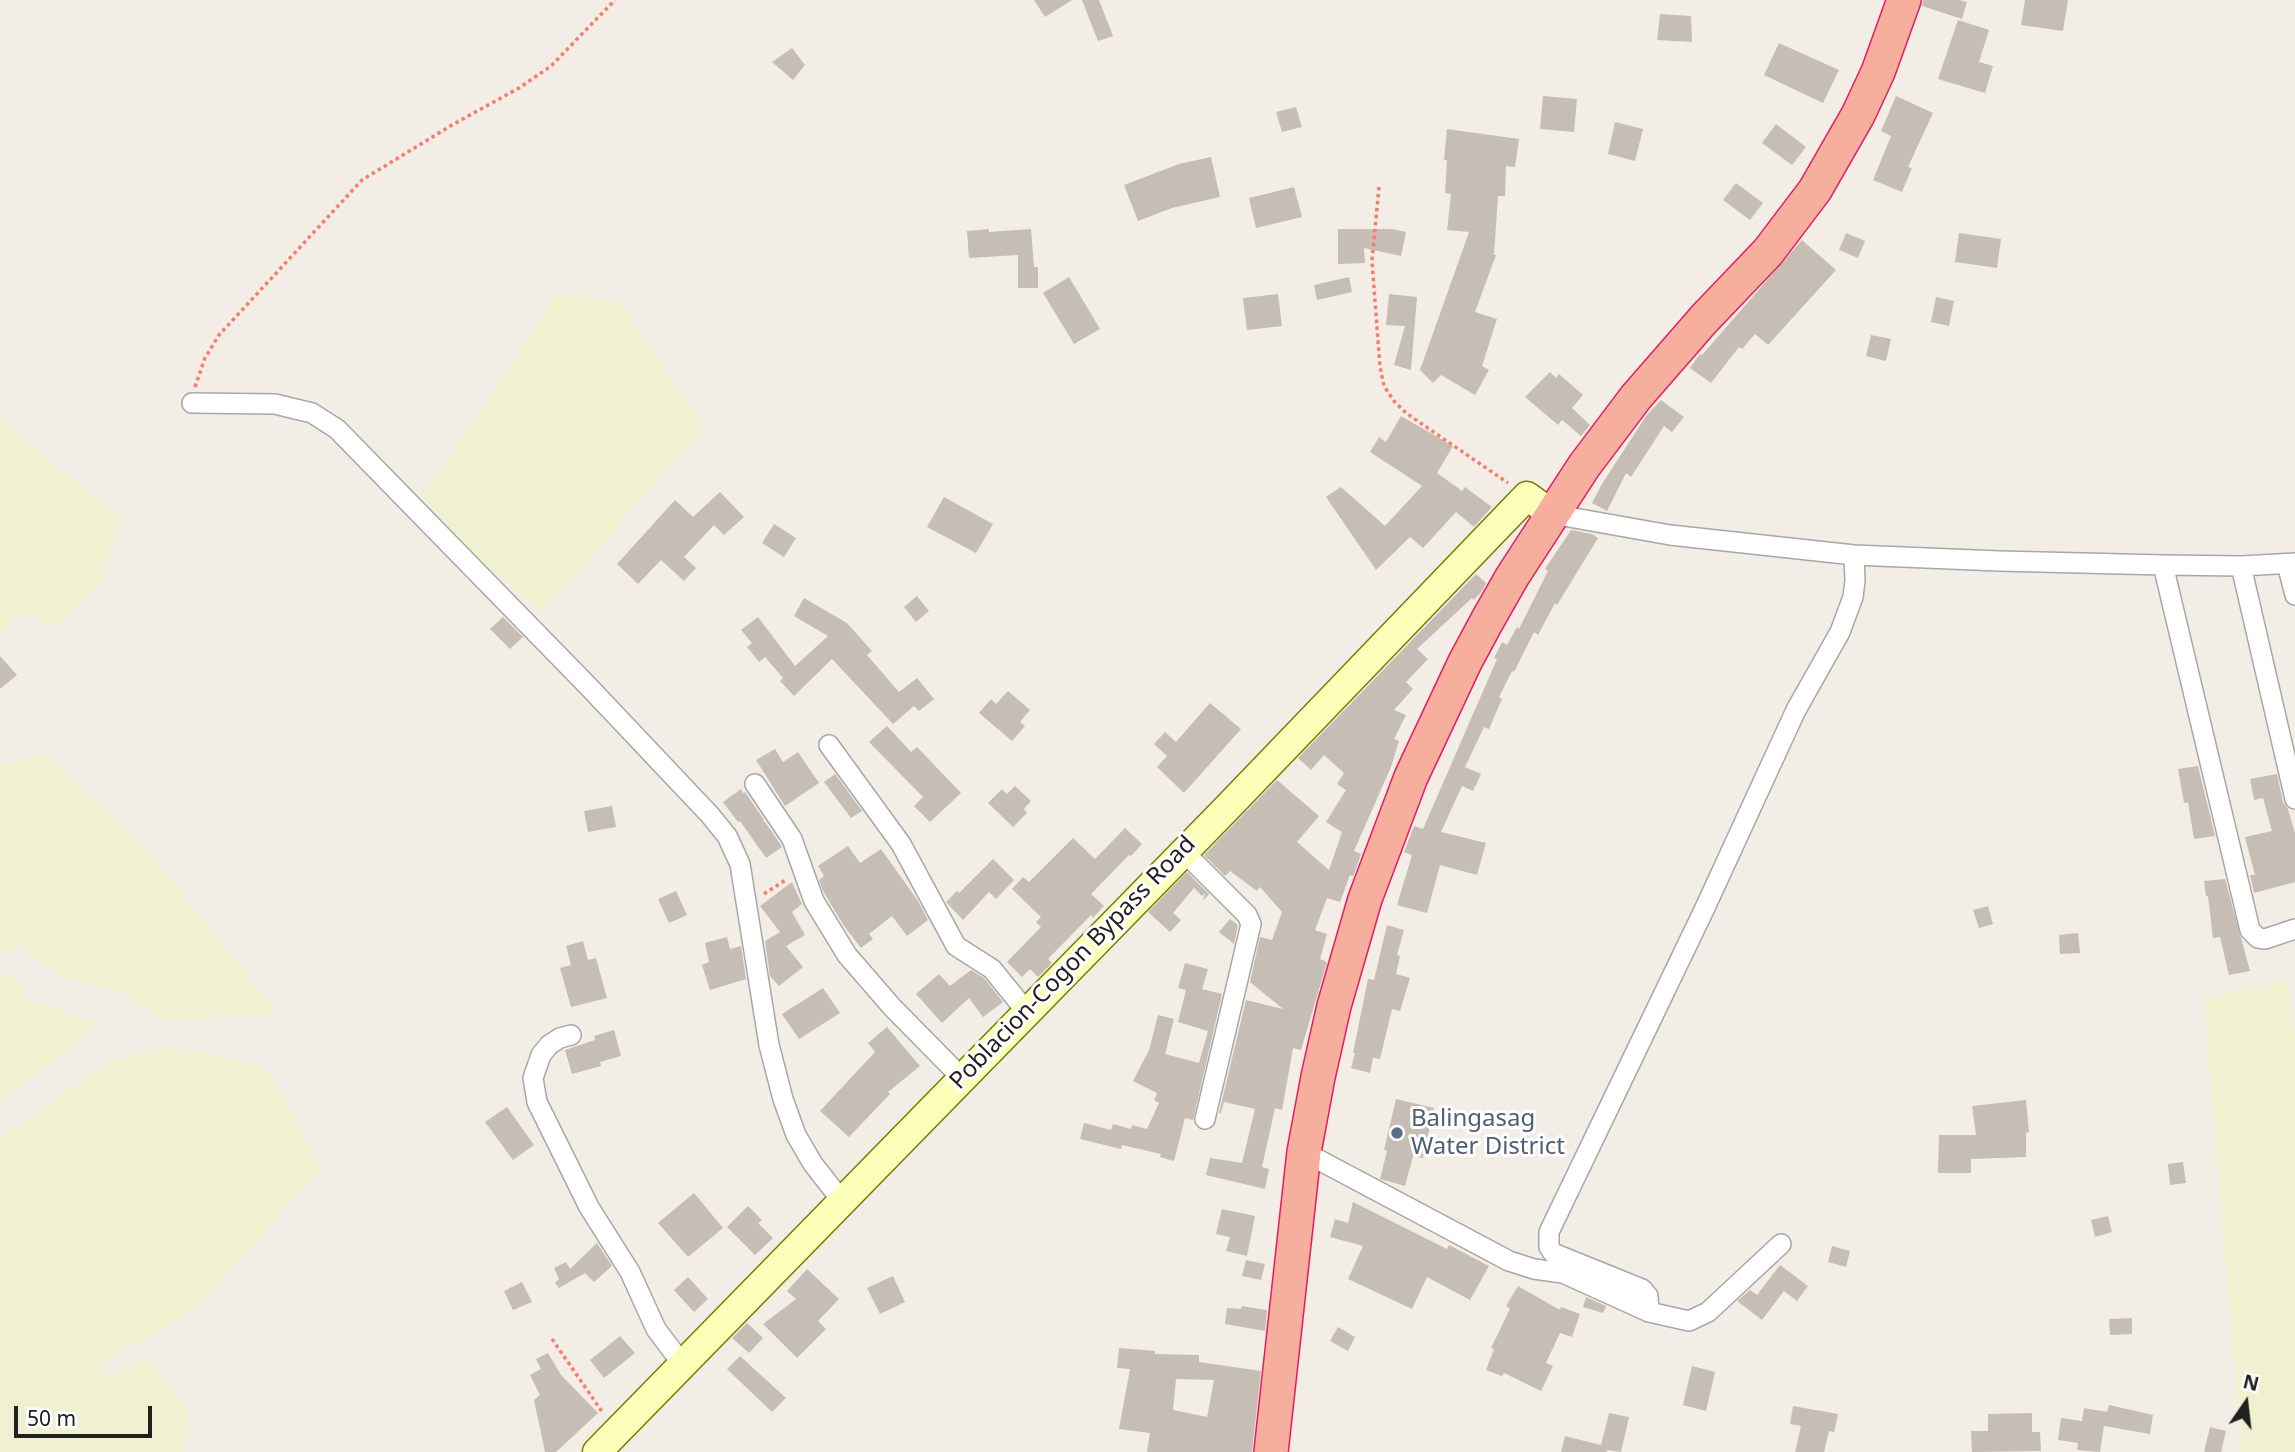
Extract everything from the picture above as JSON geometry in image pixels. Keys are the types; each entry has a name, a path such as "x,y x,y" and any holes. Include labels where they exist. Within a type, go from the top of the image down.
{"highway":[{"path":"1271,1452 1304,1152 1318,1077 1365,899 1392,824 1429,737 1465,662 1512,577 1539,505 1610,429 1704,319 1768,252 1815,190 1858,115 1878,72 1904,0"}],"main road":[{"name":"Poblacion-Cogon Bypass Road","path":"607,1442 1183,851 1539,505"}],"street":[{"path":"192,403 275,404 312,413 337,429 572,668 710,815 727,836 740,864 764,1020 783,1099 796,1135 813,1164 842,1201"},
{"path":"1539,505 1683,537 1854,555 2163,565 2291,564 2295,595"},
{"path":"1648,1312 1648,1296 1642,1289 1553,1252 1549,1247 1549,1233 1704,910 1796,710 1840,632 1856,581 1854,555"},
{"path":"2163,565 2250,930 2258,938 2265,939 2295,929"},
{"path":"2241,566 2295,799"},
{"path":"828,744 901,844 956,946 992,969 1026,1011"},
{"path":"755,784 793,838 814,901 847,955 892,1007 961,1077"},
{"path":"1183,851 1247,915 1251,925 1205,1119"},
{"path":"571,1034 560,1038 541,1055 533,1078 537,1101 589,1207 630,1272 656,1329 682,1365"},
{"path":"1304,1152 1509,1261 1534,1269 1563,1273 1648,1312 1689,1321 1708,1312 1782,1244"}],"path":[{"path":"192,403 197,378 219,335 362,180 519,88 551,66 615,0"},
{"path":"1379,187 1372,261 1380,367 1384,386 1406,413 1539,505"},
{"path":"747,905 802,870"},
{"path":"552,1339 607,1442"}],"green space":[{"path":"557,293 620,303 705,427 542,613 480,560 421,496 487,402"},
{"path":"0,412 19,434 122,520 99,583 53,628 19,612 0,635"},
{"path":"48,755 153,857 273,1007 266,1015 164,1020 116,989 64,979 21,946 0,954 0,766"},
{"path":"10,972 29,1000 100,1024 0,1104 0,980"},
{"path":"2287,979 2295,1037 2295,1452 2241,1452 2204,1000"},
{"path":"163,1045 254,1063 273,1079 321,1170 193,1311 101,1364 106,1378 148,1358 191,1413 181,1452 0,1452 0,1139 102,1067"}],"building":[{"path":"1034,0 1072,0 1045,17"},
{"path":"1082,0 1099,0 1113,36 1098,41"},
{"path":"1923,0 1967,2 1962,19 1922,6"},
{"path":"2025,0 2068,0 2063,31 2021,25"},
{"path":"1660,14 1691,16 1692,42 1657,40"},
{"path":"1958,20 1989,30 1979,62 1993,66 1985,93 1938,79"},
{"path":"1779,43 1839,70 1823,103 1764,75"},
{"path":"792,48 805,65 793,80 772,62"},
{"path":"1543,96 1577,99 1574,132 1540,129"},
{"path":"1896,96 1933,113 1908,167 1912,168 1902,192 1873,180 1891,136 1881,131"},
{"path":"1296,107 1302,127 1282,132 1276,112"},
{"path":"1615,122 1643,129 1635,161 1608,154"},
{"path":"1776,124 1806,147 1792,165 1762,143"},
{"path":"1447,129 1519,139 1515,167 1506,166 1505,196 1498,196 1496,255 1475,312 1497,319 1482,366 1489,370 1475,395 1441,375 1433,383 1420,370 1469,232 1447,230 1451,194 1445,193"},
{"path":"1211,157 1220,197 1172,208 1138,221 1124,185 1179,164"},
{"path":"1736,183 1763,203 1750,220 1723,200"},
{"path":"1294,187 1302,217 1256,228 1249,198"},
{"path":"989,229 989,232 1031,229 1034,267 1038,267 1038,288 1018,288 1018,255 969,258 967,231"},
{"path":"1338,229 1392,229 1406,232 1401,256 1364,248 1365,263 1338,264"},
{"path":"1846,233 1865,241 1858,258 1839,250"},
{"path":"1959,233 2001,239 1997,268 1955,262"},
{"path":"1802,240 1836,270 1768,345 1755,334 1742,349 1739,347 1711,383 1690,368 1700,354 1702,355"},
{"path":"1069,277 1100,329 1074,344 1043,293"},
{"path":"1349,277 1352,292 1317,300 1314,285"},
{"path":"1278,294 1282,326 1247,330 1243,298"},
{"path":"1389,294 1417,297 1411,370 1394,365 1405,326 1386,325"},
{"path":"1936,297 1954,301 1949,326 1931,322"},
{"path":"1871,335 1891,339 1886,361 1866,356"},
{"path":"1550,372 1556,378 1559,374 1583,395 1572,408 1590,425 1581,436 1562,420 1558,425 1525,397"},
{"path":"1661,400 1684,417 1672,432 1664,426 1631,477 1626,473 1607,511 1592,503 1646,416"},
{"path":"1401,416 1453,446 1437,473 1462,491 1465,487 1492,507 1474,527 1456,512 1423,548 1410,537 1376,570 1326,497 1341,487 1385,526 1422,486 1370,452 1379,437 1386,442"},
{"path":"720,492 744,517 724,535 714,525 684,557 696,568 684,581 661,560 638,584 617,564 675,500 693,517"},
{"path":"944,497 993,524 976,553 927,527"},
{"path":"774,524 796,538 784,557 762,543"},
{"path":"1571,530 1592,534 1598,538 1557,605 1555,603 1538,635 1534,632 1514,672 1512,671 1499,697 1502,699 1489,729 1484,727 1465,767 1481,774 1473,791 1462,786 1441,832 1486,843 1477,875 1440,865 1427,913 1397,905 1412,855 1404,852 1414,826 1423,829 1497,659 1494,658 1502,642 1507,645 1517,627 1519,629 1548,571 1545,569"},
{"path":"1476,574 1486,583 1482,591 1417,649 1428,659 1406,682 1413,689 1394,710 1406,715 1394,739 1399,741 1391,767 1354,851 1361,854 1354,874 1350,875 1340,902 1327,898 1315,930 1327,934 1320,959 1327,962 1301,1050 1293,1048 1282,1110 1275,1108 1262,1167 1269,1169 1265,1189 1206,1175 1210,1158 1242,1163 1255,1109 1224,1102 1219,1113 1246,1000 1283,1009 1250,982 1260,937 1272,940 1282,912 1260,887 1257,891 1230,871 1225,876 1204,855 1277,780 1319,816 1297,842 1329,870 1342,832 1326,822 1346,790 1337,784 1344,773 1324,755 1311,770 1298,758"},
{"path":"917,596 929,611 916,622 904,607"},
{"path":"804,598 847,623 872,651 867,655 899,692 917,678 934,699 919,711 914,706 893,724 832,659 794,696 780,681 783,678 765,657 759,662 747,647 752,643 741,630 758,617 795,666 828,636 794,616"},
{"path":"503,617 523,637 510,649 490,629"},
{"path":"0,656 17,675 0,689"},
{"path":"1008,691 1030,710 1020,722 1025,726 1012,741 979,713 991,699 996,704"},
{"path":"1210,703 1241,729 1184,793 1157,767 1167,756 1154,744 1165,732 1176,742"},
{"path":"887,726 911,752 917,747 961,793 930,822 914,806 923,797 869,742"},
{"path":"775,749 783,762 798,752 819,783 785,806 756,760"},
{"path":"2198,766 2215,836 2194,839 2188,802 2184,803 2178,769"},
{"path":"835,774 862,811 851,818 824,782"},
{"path":"2277,774 2283,802 2288,809 2295,833 2295,882 2254,893 2250,875 2255,875 2245,837 2272,831 2263,798 2254,800 2250,779"},
{"path":"1015,786 1031,801 1024,809 1027,813 1013,827 988,803 1002,789 1007,794"},
{"path":"741,789 782,847 766,858 723,802"},
{"path":"612,806 616,827 588,832 584,811"},
{"path":"1125,828 1142,844 1091,894 1104,906 1093,918 1091,915 1048,959 1052,963 1038,977 1030,969 1022,977 1007,962 1041,927 1036,922 1041,917 1012,889 1023,877 1029,882 1073,838 1095,859"},
{"path":"848,846 860,863 881,849 918,901 928,920 907,936 892,916 869,934 873,939 861,948 844,926 819,880 824,876 818,866"},
{"path":"993,859 1014,880 996,899 989,892 963,920 946,902 957,891 959,893"},
{"path":"1187,872 1209,894 1203,901 1205,893 1202,896 1194,888 1173,913 1181,920 1170,932 1148,912"},
{"path":"2225,879 2250,971 2229,975 2220,937 2213,938 2204,881"},
{"path":"792,882 802,904 792,912 805,935 786,946 803,967 779,986 770,976 765,941 780,932 760,906"},
{"path":"676,891 687,915 669,923 658,899"},
{"path":"1988,906 1993,924 1979,928 1973,910"},
{"path":"1230,919 1238,925 1234,944 1219,932"},
{"path":"1387,925 1404,930 1397,955 1400,956 1396,974 1410,978 1400,1011 1392,1009 1380,1059 1373,1058 1370,1073 1351,1068 1368,979 1374,980"},
{"path":"2078,933 2080,953 2060,954 2059,935"},
{"path":"727,937 730,949 741,946 746,979 710,990 702,965 709,962 705,943"},
{"path":"583,941 588,960 596,958 607,998 571,1007 560,968 571,965 566,946"},
{"path":"1185,963 1208,969 1202,989 1222,994 1193,1120 1185,1118 1174,1161 1160,1157 1161,1154 1122,1145 1121,1149 1080,1139 1084,1123 1111,1130 1113,1124 1131,1129 1132,1125 1147,1129 1159,1103 1154,1100 1157,1093 1133,1081 1149,1050 1158,1015 1174,1019 1165,1054 1199,1063 1208,1031 1178,1022 1186,990 1178,988"},
{"path":"971,970 984,978 1003,1002 983,1017 969,998 942,1023 916,994 939,974 950,986"},
{"path":"823,988 840,1013 799,1039 782,1014"},
{"path":"887,1027 920,1066 888,1092 890,1094 849,1137 820,1111 875,1052 868,1043"},
{"path":"614,1030 621,1056 600,1062 601,1066 572,1074 565,1050"},
{"path":"1396,1099 1434,1108 1423,1158 1413,1156 1405,1186 1380,1179"},
{"path":"2026,1100 2029,1132 2026,1133 2026,1157 1971,1159 1971,1173 1938,1173 1939,1135 1976,1135 1972,1106"},
{"path":"507,1107 534,1145 513,1160 485,1122"},
{"path":"2183,1162 2186,1183 2170,1185 2168,1164"},
{"path":"694,1193 723,1228 688,1257 658,1223"},
{"path":"1353,1202 1447,1249 1449,1245 1489,1266 1470,1300 1427,1277 1412,1309 1348,1279 1363,1246 1330,1237 1335,1219 1348,1223"},
{"path":"748,1206 762,1220 758,1223 773,1238 755,1255 727,1227"},
{"path":"1222,1209 1255,1216 1247,1256 1226,1251 1230,1237 1216,1234"},
{"path":"2108,1216 2112,1232 2095,1237 2091,1220"},
{"path":"597,1243 612,1266 594,1282 585,1273 559,1288 555,1283 559,1279 554,1268 566,1262 570,1269"},
{"path":"1832,1246 1850,1251 1846,1267 1828,1262"},
{"path":"1246,1260 1265,1264 1261,1280 1242,1276"},
{"path":"1780,1265 1808,1286 1797,1301 1784,1291 1762,1320 1737,1301 1750,1290 1757,1295"},
{"path":"807,1269 839,1299 818,1321 826,1329 797,1358 763,1324 796,1299 787,1291"},
{"path":"893,1276 905,1302 880,1314 867,1288"},
{"path":"688,1277 708,1299 694,1312 674,1290"},
{"path":"522,1282 532,1302 513,1310 504,1291"},
{"path":"1518,1286 1560,1310 1561,1307 1580,1314 1572,1337 1560,1333 1546,1363 1553,1366 1541,1391 1504,1373 1502,1376 1486,1370 1494,1349 1491,1348 1510,1309 1506,1306"},
{"path":"1586,1297 1606,1306 1603,1313 1583,1307"},
{"path":"1242,1306 1267,1310 1265,1331 1225,1324 1227,1308 1241,1309"},
{"path":"2132,1318 2132,1334 2110,1335 2109,1319"},
{"path":"747,1323 763,1338 749,1353 732,1338"},
{"path":"1338,1327 1355,1337 1348,1351 1330,1341"},
{"path":"620,1336 635,1353 604,1378 590,1360"},
{"path":"1119,1348 1155,1351 1155,1354 1199,1355 1199,1362 1261,1371 1252,1452 1147,1452 1150,1433 1119,1429 1130,1369 1117,1368","holes":["1176,1379 1214,1380 1207,1417 1173,1410"]},
{"path":"548,1353 561,1375 598,1413 556,1452 545,1452 534,1400 540,1395 530,1375 541,1369 536,1359"},
{"path":"740,1356 786,1398 772,1412 727,1369"},
{"path":"1692,1366 1715,1372 1706,1411 1683,1405"},
{"path":"2109,1405 2153,1415 2150,1434 2104,1426 2100,1452 2077,1450 2078,1443 2058,1440 2061,1418 2082,1421 2084,1408 2107,1412"},
{"path":"1793,1406 1838,1414 1834,1432 1829,1431 1824,1452 1795,1452 1801,1426 1790,1424"},
{"path":"1609,1413 1629,1417 1621,1452 1561,1452 1565,1436 1601,1445"},
{"path":"2032,1413 2032,1432 2040,1432 2041,1451 1972,1452 1971,1431 1988,1431 1988,1414"},
{"path":"2210,1427 2226,1431 2221,1452 2204,1452"}],"place":[{"name":"Balingasag Water District","path":"1397,1133"}]}
